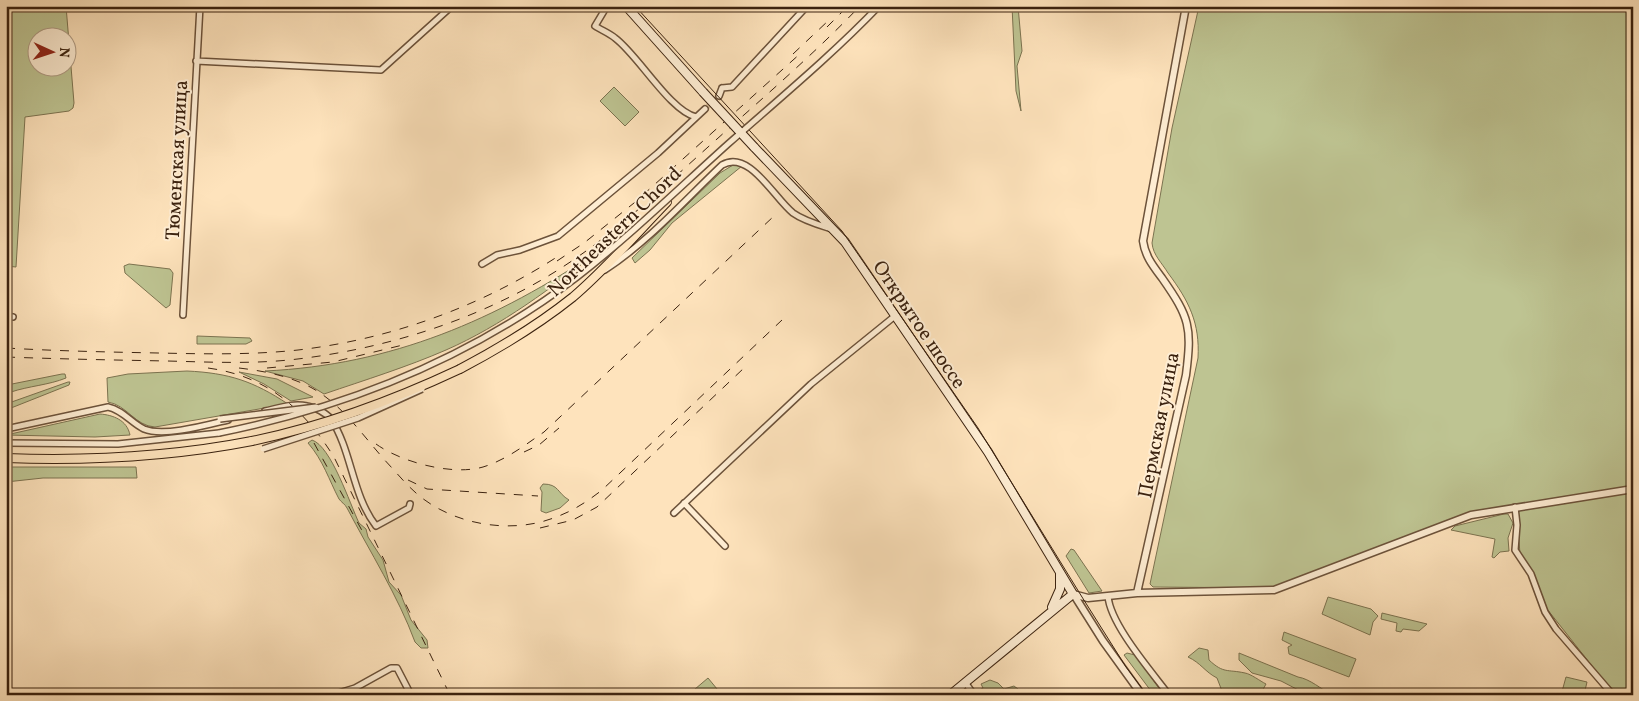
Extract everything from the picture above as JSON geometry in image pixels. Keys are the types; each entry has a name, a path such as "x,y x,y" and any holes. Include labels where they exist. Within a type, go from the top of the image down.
{"main road":[{"name":"Открытое шоссе","path":"626,6 754,147 845,242 988,452 1074,594"},
{"name":"Northeastern Chord","path":"6,458 117,459 220,447 323,422 436,380 460,369 525,332 592,280 677,192 880,6"},
{"path":"1050,611 1059,595 1060,573"},
{"path":"950,695 1050,611 1074,594"}],"street":[{"name":"Тюменская улица","path":"183,315 200,6"},
{"path":"196,61 381,70 452,6"},
{"path":"614,6 606,8 595,26 616,38 669,97 691,116 696,117"},
{"path":"718,96 721,86 732,87 807,6"},
{"name":"Northeastern Chord","path":"6,443 92,445 184,438 257,425 329,405 404,377 454,353 510,322 562,287 646,219 880,6"},
{"name":"Пермская улица","path":"1137,593 1186,375 1190,345 1188,324 1182,310 1147,258 1143,241 1186,6"},
{"path":"482,264 496,255 520,250 558,236 658,152 705,108"},
{"path":"592,280 628,255 722,165 731,161 745,163 786,207 797,216 833,229"},
{"path":"6,316 13,316"},
{"path":"674,513 811,384 895,316"},
{"path":"264,449 383,408 416,393 436,380"},
{"path":"220,419 329,405"},
{"path":"6,429 98,407 114,408 141,427 157,431 197,427 290,406 310,406 330,417 344,445 355,482 376,526 409,508 410,504"},
{"path":"1074,594 1084,598 1137,593 1274,590 1471,515 1633,489"},
{"path":"684,503 725,546"},
{"path":"1515,507 1517,525 1515,550 1531,574 1545,612 1556,629 1613,695"},
{"name":"Открытое шоссе","path":"1074,594 1103,641 1142,695"},
{"path":"1108,596 1109,608 1140,656 1169,695"},
{"path":"332,695 355,688 391,668 397,668 411,695"},
{"path":"965,682 974,695"}],"green space":[{"path":"6,6 66,6 68,28 28,28 28,78 72,78 74,103 73,108 69,111 25,117 16,267 6,266"},
{"path":"1012,6 1018,6 1022,51 1017,66 1021,111 1016,91"},
{"path":"1199,6 1633,6 1633,486 1472,512 1275,588 1153,587 1150,584 1198,358 1197,334 1192,313 1182,293 1156,255 1152,243 1172,128"},
{"path":"614,87 639,112 625,126 600,101"},
{"path":"733,165 742,166 672,223 650,250 635,263 632,258 720,173"},
{"path":"600,250 507,318 446,350 401,368 324,394 303,381 265,371 312,367 356,359 399,349 441,334 522,298"},
{"path":"129,264 170,269 173,273 170,305 166,308 125,273 124,266"},
{"path":"197,336 250,338 252,341 246,344 197,344"},
{"path":"187,371 228,376 263,389 288,404 155,427 142,423 121,407 108,402 107,378 128,374"},
{"path":"239,372 277,379 313,397 291,401 264,384"},
{"path":"65,374 66,378 11,392 7,389 12,384"},
{"path":"70,382 69,385 6,410 6,404"},
{"path":"100,414 119,419 126,426 130,435 95,437 6,435"},
{"path":"312,440 326,453 333,464 359,523 366,529 368,537 383,560 389,582 401,595 411,620 427,640 428,648 421,648 415,642 383,574 347,508 339,499 322,463 308,443"},
{"path":"6,467 136,467 137,478 43,478 6,482"},
{"path":"543,484 555,487 569,500 560,508 546,513 541,511 542,492 540,488"},
{"path":"1633,492 1633,695 1615,695 1547,609 1534,574 1520,555 1517,509"},
{"path":"1508,514 1513,523 1508,538 1509,551 1500,552 1494,558 1492,557 1495,539 1451,530 1455,526"},
{"path":"1071,549 1074,550 1102,591 1089,593 1066,556"},
{"path":"1328,597 1371,609 1378,616 1373,622 1370,635 1322,614"},
{"path":"1382,613 1427,624 1419,631 1403,629 1401,632 1396,631 1397,623 1381,619"},
{"path":"1284,632 1356,659 1349,677 1289,654 1288,647 1292,645 1282,640"},
{"path":"1199,648 1208,650 1209,660 1218,667 1253,676 1266,684 1260,695 1235,695 1230,691 1222,691 1217,678 1188,657"},
{"path":"1127,653 1135,655 1164,695 1154,695 1124,655"},
{"path":"1239,653 1307,680 1332,695 1308,695 1281,681 1252,673 1239,660"},
{"path":"1566,677 1587,682 1584,695 1561,695"},
{"path":"708,678 722,695 688,695"},
{"path":"990,680 998,683 1004,689 1014,686 1018,689 1012,695 975,695 974,693 983,688 981,684"}],"tunnel":[{"path":"705,109 719,96"}],"tram line":[{"path":"635,6 842,231 978,428 1126,667 1147,695"}],"railway":[{"path":"827,27 848,6"},
{"path":"6,357 228,362 289,360 327,355 403,338 477,312 513,296 547,277 615,229 790,74 860,6"},
{"path":"793,54 829,20"},
{"path":"557,261 584,243 634,203 802,52"},
{"path":"376,444 413,462 457,470 483,467 507,456 544,432 774,216"},
{"path":"6,348 228,354 281,352 333,345 402,329 468,305 499,290 560,255"},
{"path":"239,368 286,377 304,384 324,396 355,425 416,493 447,513 483,524 521,525 562,515 602,490 782,320"},
{"path":"267,368 333,362 407,344"},
{"path":"208,368 248,378 266,387 296,409 322,439 334,457 450,695"},
{"path":"540,528 573,520 597,507 744,368"},
{"path":"524,452 539,445 559,428"},
{"path":"314,443 365,536"},
{"path":"408,480 427,489 538,496"}]}
